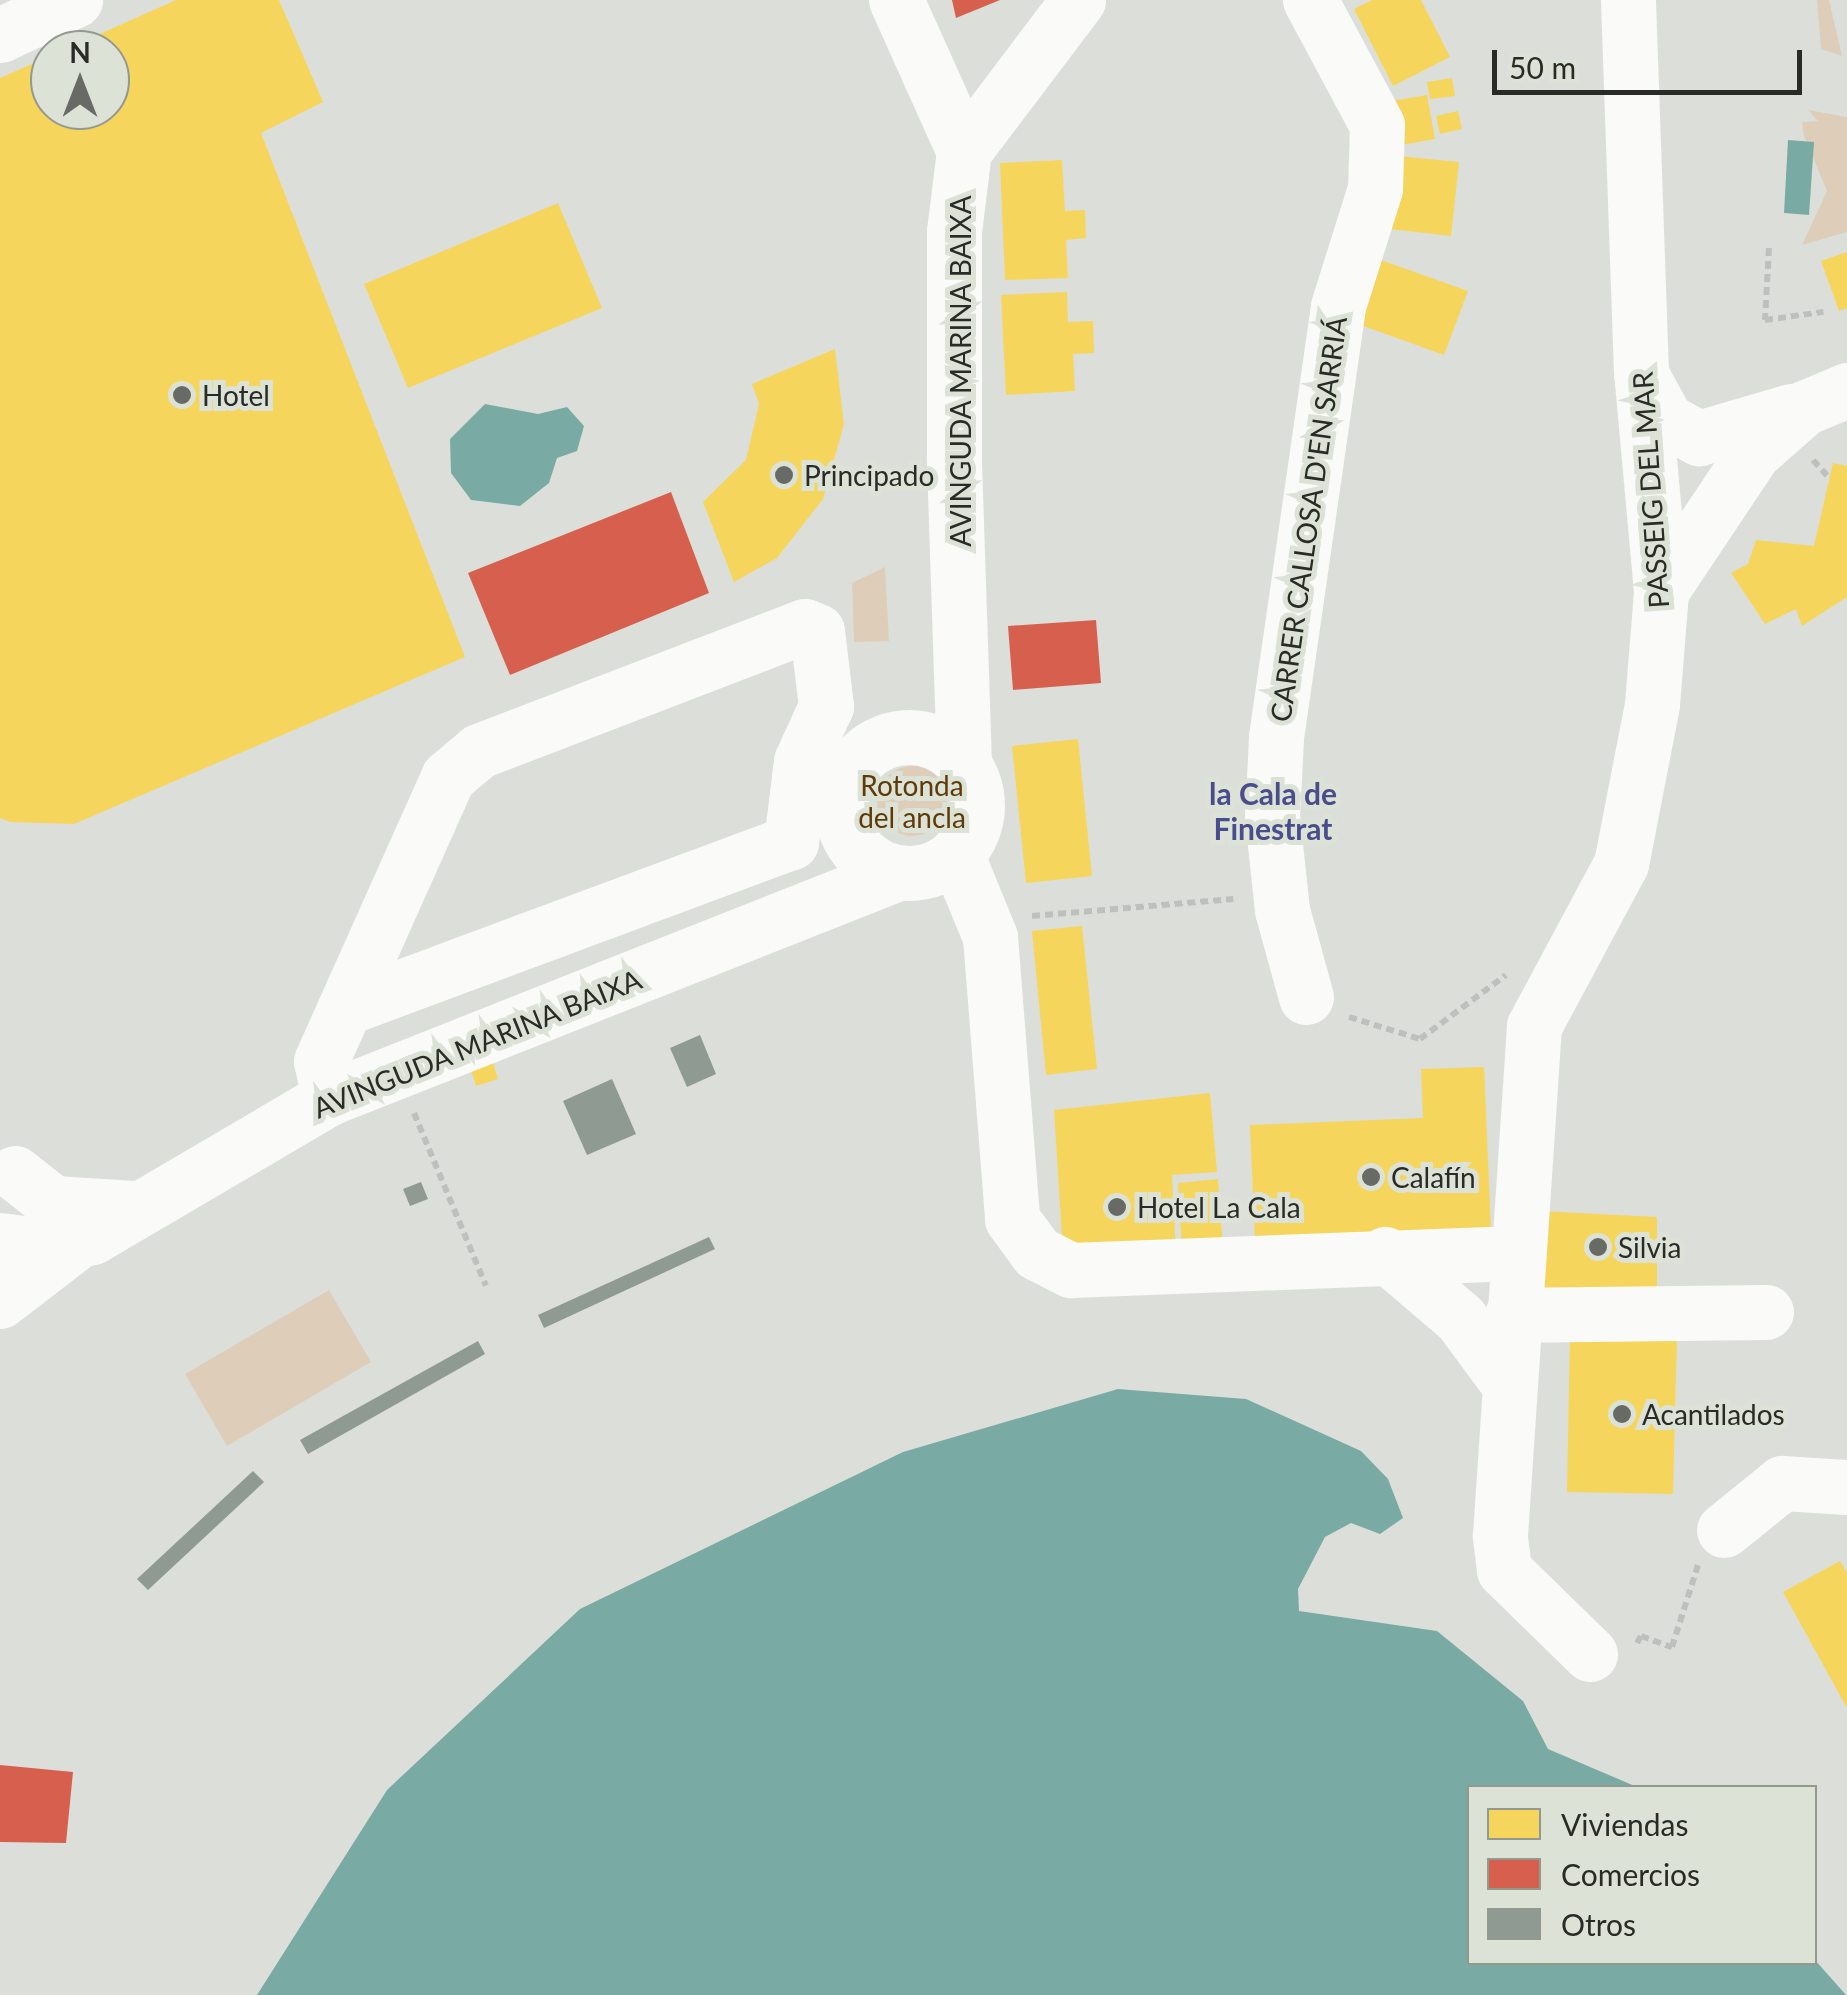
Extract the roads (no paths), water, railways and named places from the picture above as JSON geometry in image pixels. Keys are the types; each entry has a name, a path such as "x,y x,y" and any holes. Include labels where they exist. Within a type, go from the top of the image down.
{"street":[{"path":"0,36 76,0"},
{"path":"896,0 964,151"},
{"name":"AVINGUDA MARINA BAIXA","path":"964,764 954,231 964,151 1078,0"},
{"name":"CARRER CALLOSA D'EN SARRIÁ","path":"1306,997 1281,895 1276,737 1338,306 1375,189 1376,124 1310,0"},
{"name":"PASSEIG DEL MAR","path":"1515,1253 1534,1026 1547,989 1635,826 1661,591 1641,374 1628,0"},
{"path":"1641,374 1666,420 1699,438 1825,399"},
{"path":"1661,591 1708,508 1825,399"},
{"path":"329,1098 321,1061 448,777 479,751 805,626 816,631 826,706 801,761 791,842 345,1008"},
{"name":"AVINGUDA MARINA BAIXA","path":"927,726 963,661"},
{"path":"927,726 964,764 976,820 956,854 898,872 847,835 847,774 876,744 927,726"},
{"name":"AVINGUDA MARINA BAIXA","path":"800,918 830,886 847,835"},
{"path":"956,854 986,920 1012,1219 1037,1253 1070,1270 1385,1254 1515,1253 1504,1570 1590,1654"},
{"name":"AVINGUDA MARINA BAIXA","path":"0,1301 104,1221 329,1098 800,918 898,872"},
{"path":"6,1155 53,1204 104,1221"},
{"path":"0,1237 16,1209 6,1155"},
{"path":"0,1237 104,1221"},
{"path":"1385,1254 1460,1318 1508,1384"},
{"path":"1512,1315 1766,1312"},
{"path":"1724,1530 1782,1484 1847,1487"}],"water":[{"path":"1788,140 1814,142 1809,215 1784,213"},
{"path":"485,404 538,414 567,407 584,426 577,451 557,458 549,483 520,506 471,500 451,473 450,439"},
{"path":"1118,1389 1246,1399 1361,1451 1388,1479 1403,1518 1380,1534 1351,1523 1325,1537 1298,1589 1299,1611 1437,1631 1523,1701 1548,1749 1632,1785 1467,1785 1467,1965 1817,1962 1846,1995 257,1995 387,1790 580,1609 903,1452"}],"place":[{"name":"Hotel","path":"182,395"},
{"name":"Principado","path":"784,475"},
{"name":"Calafín","path":"1371,1177"},
{"name":"Hotel La Cala","path":"1117,1207"},
{"name":"Silvia","path":"1598,1247"},
{"name":"Acantilados","path":"1622,1414"}],"district":[{"name":"la Cala de Finestrat","path":"1273,810"}],"park label":[{"name":"Rotonda del ancla","path":"912,801"}]}
